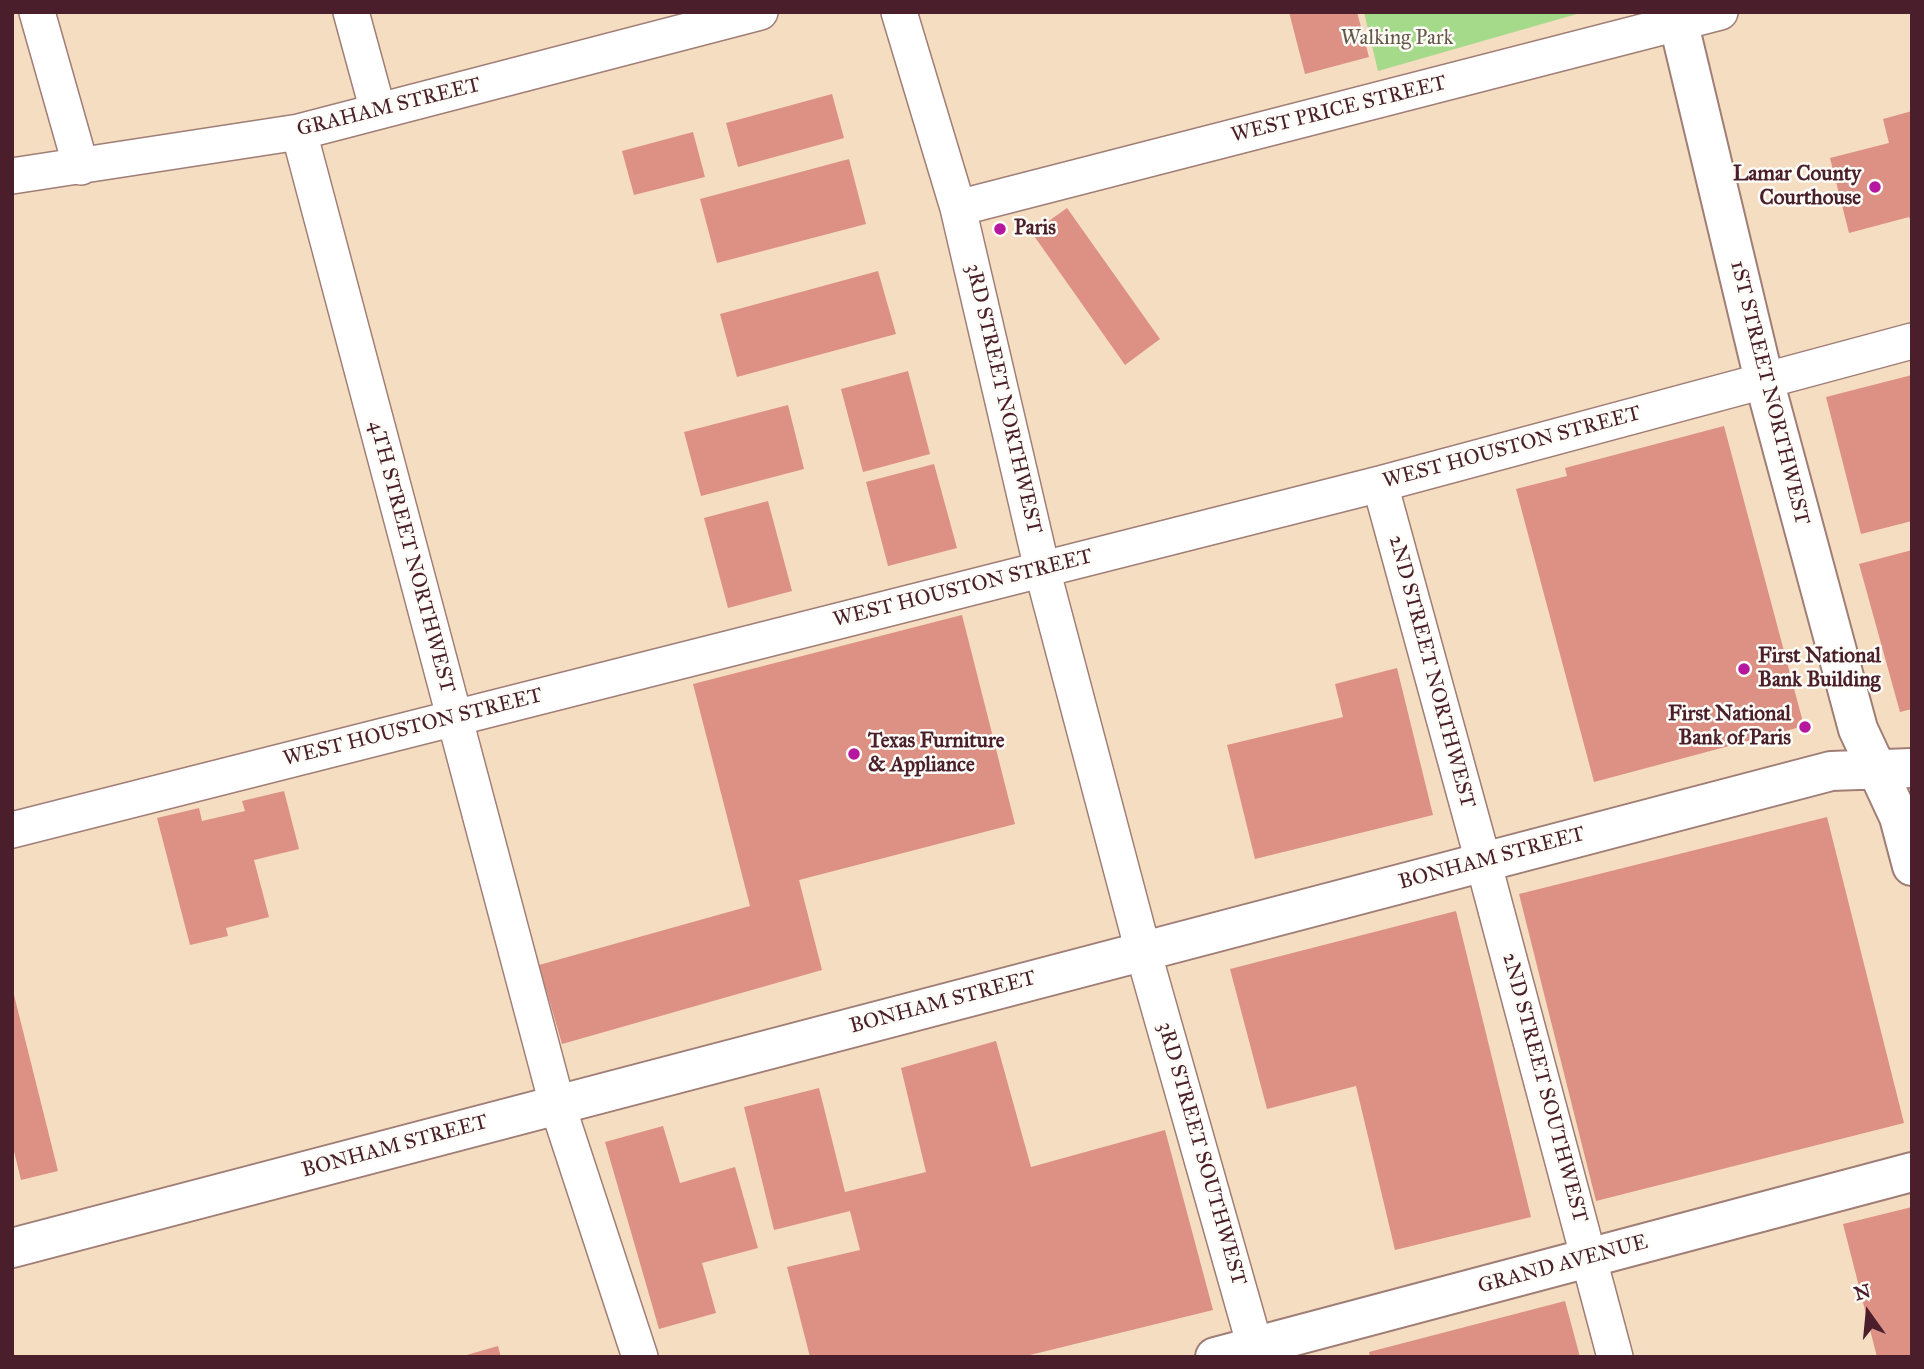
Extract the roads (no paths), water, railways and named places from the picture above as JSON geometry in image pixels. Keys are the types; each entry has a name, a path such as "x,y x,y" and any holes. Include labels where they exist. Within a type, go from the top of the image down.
{"main road":[{"name":"1ST STREET NORTHWEST","path":"1678,18 1764,380 1858,729 1894,769 1899,817 1912,866"},
{"name":"BONHAM STREET","path":"12,1248 1483,860 1831,771 1894,769"},
{"name":"GRAND AVENUE","path":"1215,1357 1257,1351 1589,1258 1912,1172"}],"street":[{"path":"37,12 81,167"},
{"path":"351,12 378,111"},
{"name":"GRAHAM STREET","path":"12,176 299,132 760,12"},
{"name":"3RD STREET NORTHWEST","path":"899,12 958,208 1042,569 1143,951"},
{"name":"WEST PRICE STREET","path":"958,208 1678,18 1720,12"},
{"name":"4TH STREET NORTHWEST","path":"299,132 557,1104 640,1357"},
{"name":"WEST HOUSTON STREET","path":"12,830 1380,484 1912,341"},
{"name":"2ND STREET NORTHWEST","path":"1380,484 1483,860"},
{"name":"2ND STREET SOUTHWEST","path":"1483,860 1615,1357"},
{"name":"3RD STREET SOUTHWEST","path":"1143,951 1257,1351"}],"place":[{"name":"Lamar County Courthouse","path":"1875,187"},
{"name":"Paris","path":"1000,229"},
{"name":"First National Bank Building","path":"1744,669"},
{"name":"First National Bank of Paris","path":"1805,727"},
{"name":"Texas Furniture & Appliance","path":"854,754"}],"park label":[{"name":"Walking Park","path":"1397,39"}]}
